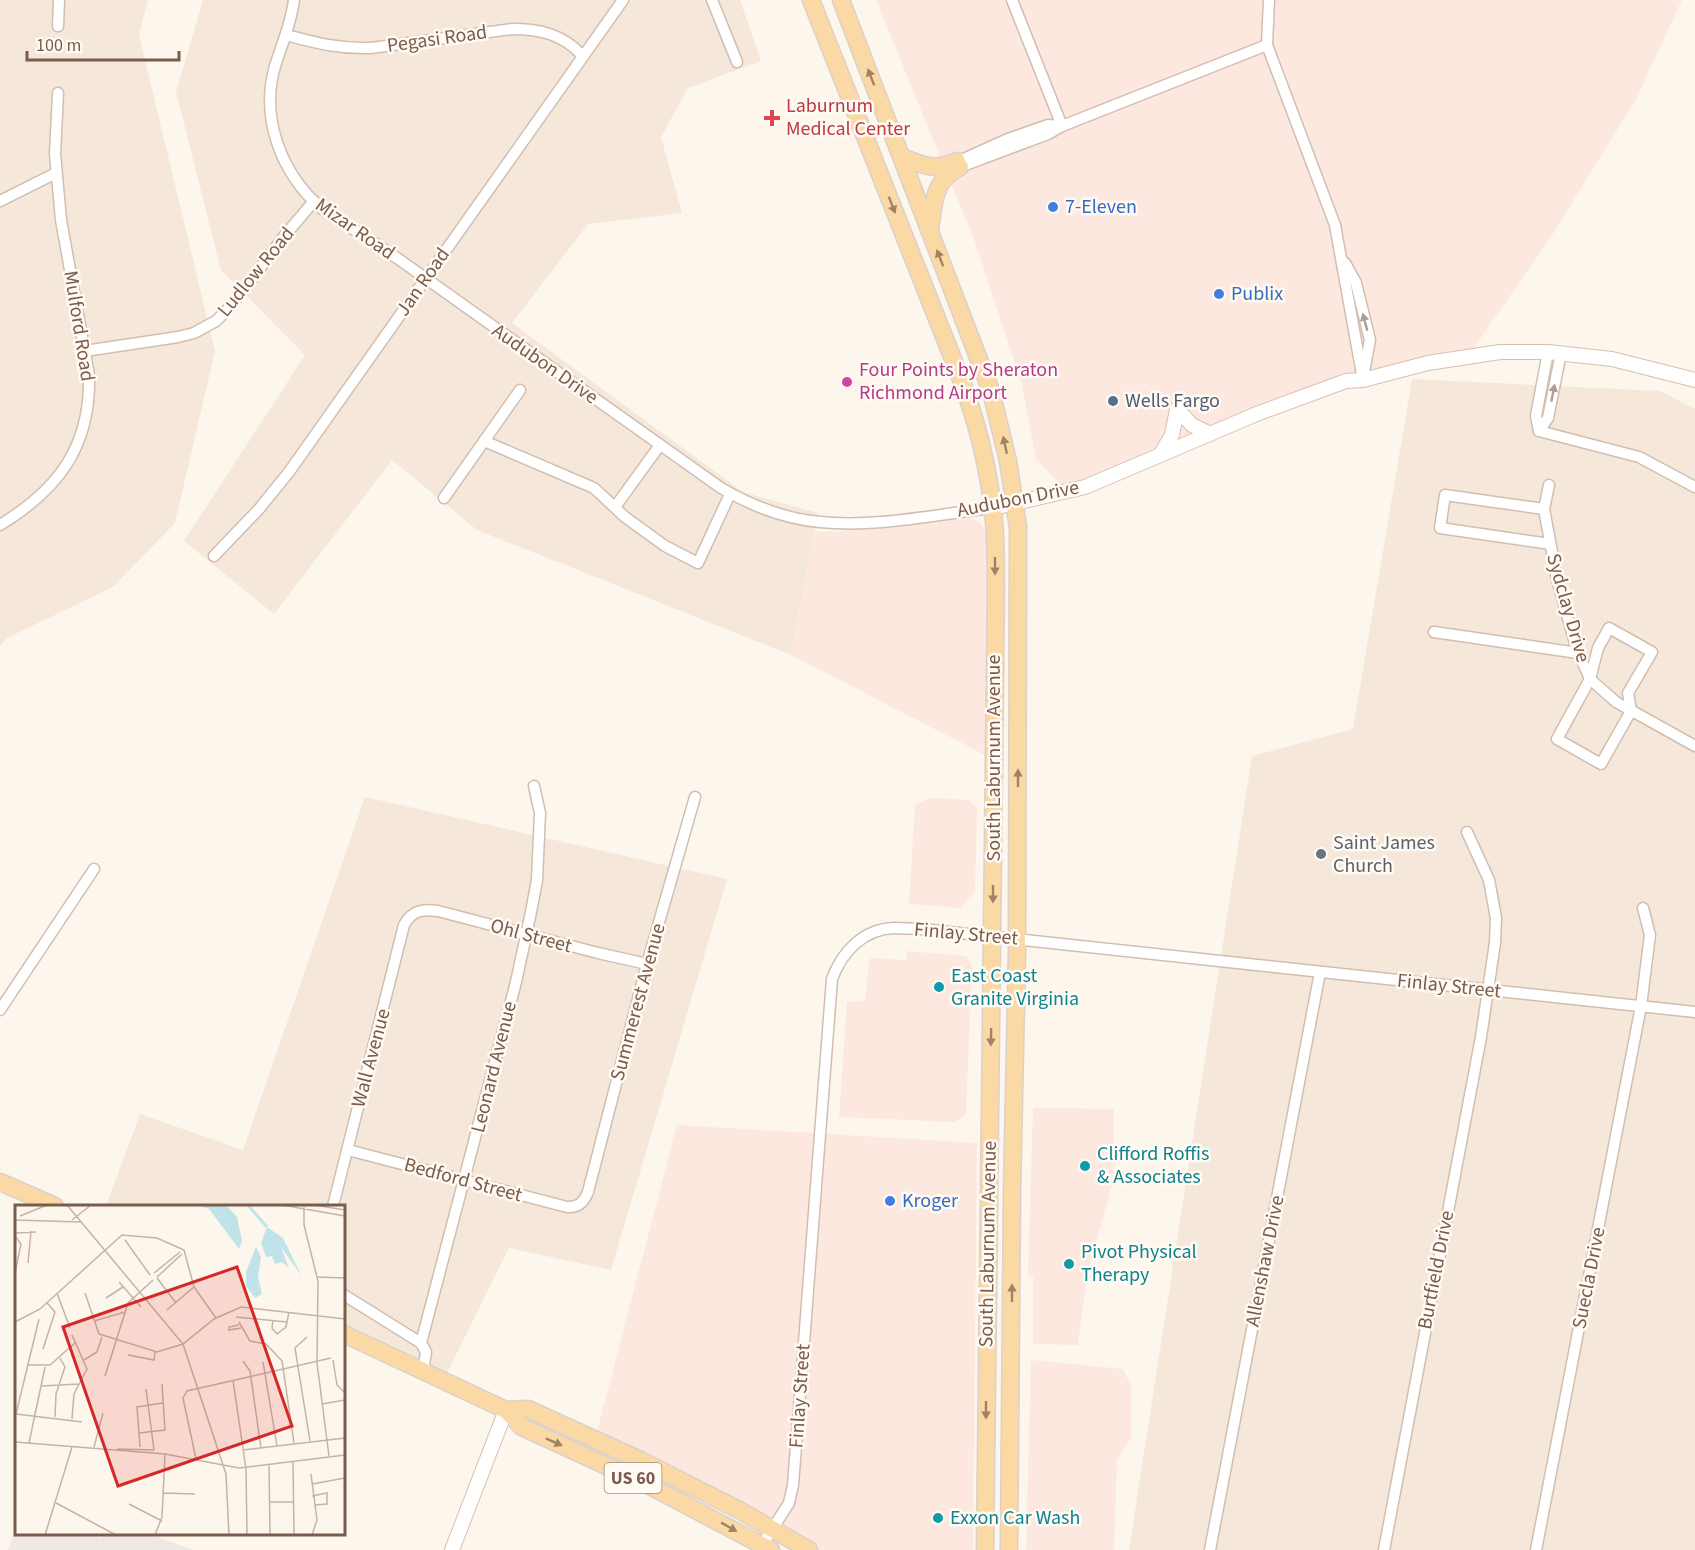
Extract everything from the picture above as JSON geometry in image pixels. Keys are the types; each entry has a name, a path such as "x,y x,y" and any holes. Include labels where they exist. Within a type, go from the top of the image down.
{"main road":[{"name":"South Laburnum Avenue","path":"811,0 964,387 983,447 993,508 995,536 993,936 985,1550"},
{"name":"South Laburnum Avenue","path":"841,0 997,408 1015,502 1019,558 1009,1550"},
{"path":"902,158 940,168 959,164"},
{"path":"930,230 937,187 946,174 959,164"},
{"path":"0,1182 53,1205"},
{"name":"US 60","path":"345,1334 506,1410 522,1427 650,1486 767,1547"},
{"name":"US 60","path":"506,1410 528,1409 548,1418 682,1480 809,1550"}],"street":[{"path":"58,26 59,0"},
{"name":"Mizar Road","path":"294,0 292,19 275,66 270,88 273,129 278,147 290,172 314,201 425,278"},
{"name":"Jan Road","path":"214,556 259,509 289,472 623,0"},
{"path":"712,0 737,62"},
{"path":"1012,0 1062,126"},
{"path":"1269,0 1267,45 1335,225 1341,255 1356,283 1370,340 1363,380"},
{"name":"Pegasi Road","path":"286,35 331,47 349,49 512,29 532,29 557,36 582,55"},
{"path":"959,164 1048,134 1062,126 1267,45"},
{"name":"Mulford Road","path":"0,525 44,493 66,468 84,426 90,396 89,375 61,220 56,173 55,135 58,93"},
{"path":"0,201 56,173"},
{"name":"Ludlow Road","path":"85,351 178,337 194,333 216,321 230,307 314,201"},
{"name":"Audubon Drive","path":"425,278 730,494 771,512 819,522 846,524 993,508 1085,487 1210,434 1346,381 1363,380 1469,355 1500,352 1554,352 1612,359 1695,380"},
{"path":"1554,352 1536,416 1539,431 1639,457 1695,487"},
{"path":"444,498 519,390"},
{"path":"1160,455 1172,435 1177,409 1186,421 1198,430 1210,434"},
{"path":"484,441 594,488 625,517 665,546 698,563 730,494"},
{"path":"615,507 660,445"},
{"name":"Sydclay Drive","path":"1549,485 1544,509 1557,579 1578,653 1590,679 1616,702 1695,746"},
{"path":"1544,509 1444,495 1440,528 1550,544"},
{"path":"1610,628 1652,652 1628,693 1632,711 1601,764 1557,739 1590,679 1598,648 1610,628"},
{"path":"1434,632 1578,653"},
{"name":"Leonard Avenue","path":"423,1371 426,1353 421,1343 516,982 537,880 540,813 534,786"},
{"name":"Summerest Avenue","path":"578,1205 585,1200 588,1192 647,964 695,797"},
{"name":"Burtfield Drive","path":"1384,1550 1495,943 1496,918 1489,880 1467,832"},
{"path":"0,1010 94,869"},
{"name":"Suecla Drive","path":"1536,1550 1641,1006 1650,935 1643,908"},
{"name":"Ohl Street","path":"415,912 438,911 647,964"},
{"name":"Wall Avenue","path":"333,1205 404,925 415,912"},
{"name":"Finlay Street","path":"767,1547 789,1503 793,1485 830,994 837,967 853,945 868,935 887,929 932,930 1695,1012"},
{"name":"Allenshaw Drive","path":"1210,1550 1320,972"},
{"name":"Bedford Street","path":"348,1150 567,1207 578,1205"},
{"path":"345,1297 421,1343"},
{"path":"452,1550 506,1410"}],"shaded area":[{"path":"0,0 148,0 139,35 215,351 175,523 113,587 7,638 0,646"},
{"path":"203,0 740,0 761,61 688,88 661,137 682,213 588,224 512,323 743,492 818,513 791,655 477,530 392,460 274,614 184,541 305,355 221,270 176,92"},
{"path":"876,0 1682,0 1636,99 1551,237 1469,355 1363,380 1068,492 1036,459 1022,385 975,242"},
{"path":"1412,379 1660,391 1695,409 1695,1550 1129,1550 1252,756 1353,729"},
{"path":"970,518 982,524 986,534 985,755 791,655 814,532"},
{"path":"365,797 727,879 611,1270 509,1248 443,1381 345,1336 345,1205 106,1205 140,1114 243,1150"},
{"path":"929,798 969,800 977,808 975,891 960,908 909,904 915,805"},
{"path":"907,951 966,956 972,966 966,1113 961,1119 953,1122 839,1117 847,1002 865,1001 871,958 906,960"},
{"path":"1033,1108 1114,1109 1113,1181 1086,1281 1078,1345 1033,1344 1033,1276 1028,1276"},
{"path":"677,1125 977,1143 973,1550 807,1550 594,1443"},
{"path":"1031,1360 1123,1369 1131,1386 1131,1437 1117,1460 1114,1550 1026,1550"},
{"path":"15,1530 15,1535 92,1535 101,1538 102,1535 153,1535 193,1550 8,1550"}],"place":[{"name":"Laburnum Medical Center","path":"772,118"},
{"name":"7-Eleven","path":"1053,207"},
{"name":"Publix","path":"1219,294"},
{"name":"Four Points by Sheraton Richmond Airport","path":"847,382"},
{"name":"Wells Fargo","path":"1113,401"},
{"name":"Saint James Church","path":"1321,854"},
{"name":"East Coast Granite Virginia","path":"939,987"},
{"name":"Clifford Roffis & Associates","path":"1085,1166"},
{"name":"Kroger","path":"890,1201"},
{"name":"Pivot Physical Therapy","path":"1069,1264"},
{"name":"Exxon Car Wash","path":"938,1518"}]}
